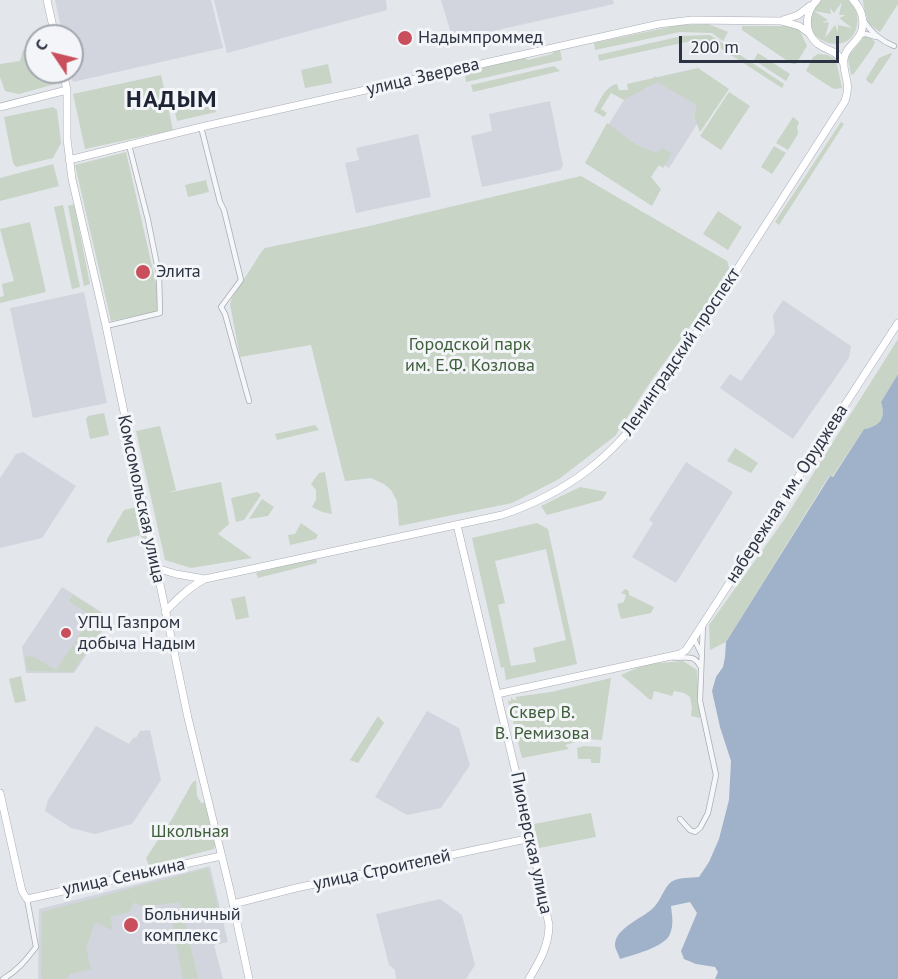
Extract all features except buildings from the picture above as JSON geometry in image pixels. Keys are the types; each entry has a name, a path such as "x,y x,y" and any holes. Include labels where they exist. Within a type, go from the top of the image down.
{"street":[{"path":"47,0 52,24"},
{"path":"844,64 845,54 860,35 862,27 860,4 853,0"},
{"path":"809,33 807,19 814,2"},
{"name":"улица Зверева","path":"781,21 798,15 814,2"},
{"path":"863,19 879,38"},
{"name":"улица Зверева","path":"69,160 201,127 659,24 692,20 781,21 799,26 818,44 831,49 844,64"},
{"path":"860,35 866,34 879,38 894,46"},
{"path":"831,49 843,48 853,43"},
{"name":"Ленинградский проспект","path":"205,579 502,515 559,490 609,453 634,427 666,381 842,107 848,90 844,64"},
{"name":"Комсомольская улица","path":"66,84 69,160 188,718 249,979"},
{"path":"0,107 67,90"},
{"path":"201,127 241,280 221,307 225,314 249,401"},
{"path":"106,326 160,313 159,275 129,145"},
{"name":"набережная им. Оруджева","path":"669,656 683,652 694,639 898,323"},
{"name":"Пионерская улица","path":"457,525 538,868 549,926 544,951 529,979"},
{"path":"156,568 205,579"},
{"path":"165,612 187,590 205,579"},
{"path":"680,819 690,830 695,832 700,828 708,813 716,775 700,702 703,624"},
{"path":"694,639 701,658"},
{"path":"497,694 669,656 693,658 701,669"},
{"path":"0,793 22,891 27,899 36,947 24,963 3,979"},
{"name":"улица Строителей","path":"232,904 296,888 531,838"},
{"name":"улица Сенькина","path":"27,899 221,856"}],"shaded area":[{"path":"55,0 211,0 223,48 84,80 84,24 60,24"},
{"path":"214,0 386,0 387,10 227,53"},
{"path":"441,0 613,0 614,4 453,40"},
{"path":"655,76 700,105 693,117 699,121 669,168 656,160 599,140 635,82 646,89"},
{"path":"550,101 563,166 560,170 482,187 471,136 492,131 489,114"},
{"path":"418,134 431,197 356,213 345,163 359,160 356,148"},
{"path":"84,292 107,403 33,418 10,308"},
{"path":"783,300 851,346 849,358 793,439 720,388 730,374 741,381 775,333 773,315"},
{"path":"23,452 76,486 42,538 0,548 0,478 16,454"},
{"path":"686,462 733,492 676,583 632,557 653,523 649,520"},
{"name":"УПЦ Газпром добыча Надым","path":"62,587 111,618 74,673 26,673 22,647"},
{"path":"427,711 459,728 470,765 441,808 407,815 375,797"},
{"path":"96,726 129,744 140,731 150,730 161,780 132,824 95,834 71,828 45,811 48,800"},
{"name":"Больничный комплекс","path":"210,866 228,942 214,945 223,979 38,979 39,909"},
{"path":"440,899 462,915 475,965 466,979 396,979 395,970 389,965 376,914"}],"green space":[{"path":"820,0 848,0 856,11 857,25 852,37 843,43 833,44 823,41 814,34 810,25 811,13","holes":["842,2 839,15 846,15 839,18 852,28 838,25 838,32 835,25 825,38 829,22 822,23 828,20 814,11 831,14 830,8 834,13"]},
{"path":"863,0 898,0 898,4 880,32 869,24"},
{"path":"708,24 728,32 723,41 712,33 680,32 595,50 594,43 679,25"},
{"path":"742,26 794,26 799,29 807,46 796,64 792,64 742,30"},
{"path":"710,35 784,84 782,88 714,44 700,39 599,61 598,55 682,36"},
{"path":"865,36 875,42 853,75 849,55"},
{"path":"23,50 24,84 55,84 19,94 5,91 0,77 0,64 20,61"},
{"path":"555,50 560,50 562,60 466,82 467,72 524,57 528,60 552,54"},
{"path":"758,53 790,74 786,81 754,60"},
{"path":"891,53 872,84 868,82 866,79 879,58"},
{"path":"818,54 834,58 842,88 832,88 806,71 813,57"},
{"path":"328,64 332,83 305,88 301,70"},
{"path":"554,66 560,71 473,92 471,85"},
{"path":"698,68 729,89 700,132 694,116 697,105 657,82 624,100 611,93 601,109 607,113 604,117 594,111 603,94 613,85 617,84 619,90 628,90 627,84"},
{"path":"161,75 173,130 85,149 73,94"},
{"path":"729,92 750,106 721,150 700,136"},
{"path":"212,94 216,112 177,121 173,103"},
{"path":"53,107 57,110 61,143 53,158 16,167 13,163 4,117"},
{"path":"793,117 799,122 798,134 788,150 776,143"},
{"path":"841,122 844,124 779,225 775,222"},
{"path":"607,123 635,144 656,153 663,148 671,154 663,168 659,165 651,177 661,189 652,206 585,163"},
{"path":"774,146 786,153 772,174 761,167"},
{"path":"126,152 162,310 111,321 75,165"},
{"path":"53,164 59,186 0,201 0,178"},
{"name":"Городской парк им. Е.Ф. Козлова","path":"581,176 727,261 730,271 651,381 615,436 559,479 512,503 399,526 397,501 391,490 384,484 371,478 345,481 311,345 240,357 230,304 232,298 265,248"},
{"path":"206,180 209,192 188,197 185,185"},
{"path":"74,204 90,284 84,286 68,206"},
{"path":"63,205 80,287 72,289 54,207"},
{"path":"718,211 742,227 728,250 703,234"},
{"path":"30,222 46,292 0,303 0,297 4,296 2,284 14,281 0,229"},
{"path":"898,339 898,374 881,402 883,413 881,421 875,426 864,429 832,477 829,476 726,642 710,650 709,625 784,520"},
{"path":"104,413 109,435 90,439 86,419 88,416"},
{"path":"315,425 319,430 277,440 275,434"},
{"path":"160,426 176,490 167,493 221,482 229,524 218,534 252,558 191,568 165,560 136,431"},
{"path":"735,448 758,463 751,473 727,461"},
{"path":"325,472 332,514 312,507 316,500 316,490 311,484 319,473"},
{"path":"580,487 607,492 602,500 547,515 541,506"},
{"path":"257,492 261,495 244,520 236,522 231,498"},
{"path":"262,499 274,507 268,516 249,519"},
{"path":"141,506 152,572 148,573 141,535 107,543 107,539 124,510"},
{"path":"301,523 318,535 316,539 290,545 288,535 295,534"},
{"path":"537,523 548,529 577,664 506,680 504,667 501,668 472,538","holes":["546,549 566,640 533,648 536,662 511,666 498,605 505,603 495,561"]},
{"path":"316,557 317,563 258,578 256,573"},
{"path":"625,589 629,591 629,595 654,607 651,613 621,619 617,604 624,602 626,595 621,593"},
{"path":"73,595 109,618 87,651 74,643 92,616 69,601"},
{"path":"245,596 249,617 236,620 231,599"},
{"path":"73,645 85,653 73,672 27,671 25,656 34,657 56,670"},
{"path":"683,661 697,670 700,718 691,716 690,697 684,693 674,691 672,696 654,691 652,700 621,675 646,664"},
{"path":"21,676 26,701 15,703 9,679"},
{"name":"Сквер В. В. Ремизова","path":"611,678 602,740 586,739 565,745 569,749 522,758 508,701 511,701 511,697 514,700 517,699 515,697 551,692"},
{"path":"378,716 384,723 358,763 350,760"},
{"path":"601,747 600,763 591,763 591,759 578,759 577,748"},
{"name":"Школьная","path":"196,780 197,796 201,803 207,802 214,849 149,866 146,858"},
{"path":"591,813 596,837 539,848 534,824"},
{"path":"208,868 218,907 184,915 179,902 142,906 135,902 128,913 111,916 112,930 95,922 86,948 91,969 70,974 67,979 41,979 42,912"},
{"path":"184,918 198,979 183,979 172,921"}],"water":[{"path":"898,374 898,979 715,979 718,972 715,967 696,964 684,959 681,951 697,913 690,902 671,906 671,931 667,939 648,950 620,959 615,945 620,933 655,906 671,882 681,878 699,877 709,862 719,839 729,800 731,761 712,691 716,677 723,667 726,642 830,476 833,477 864,429 875,426 881,420 883,413 881,402"}],"place":[{"name":"Надымпроммед","path":"405,38"},
{"name":"Элита","path":"143,272"},
{"name":"УПЦ Газпром добыча Надым","path":"66,633"},
{"name":"Больничный комплекс","path":"131,925"}],"district":[{"name":"НАДЫМ","path":"172,100"}]}
